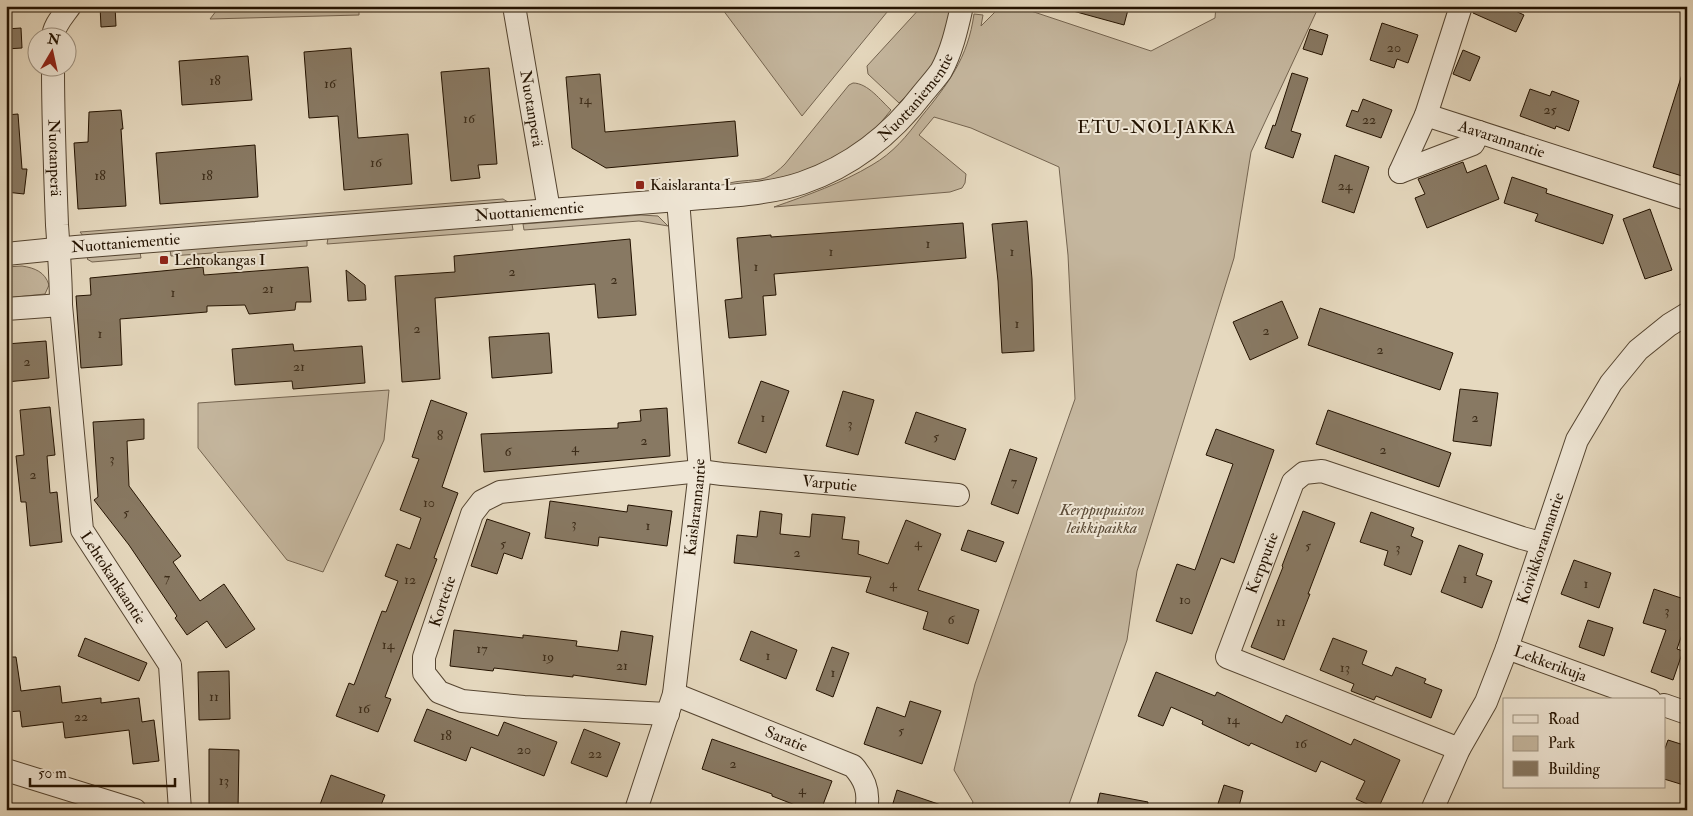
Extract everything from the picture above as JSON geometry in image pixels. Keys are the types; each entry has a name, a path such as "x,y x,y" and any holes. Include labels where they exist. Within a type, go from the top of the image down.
{"street":[{"path":"56,28 70,6"},
{"name":"Nuotanperä","path":"514,6 549,210"},
{"name":"Nuottaniementie","path":"6,254 59,248 678,200 774,189 801,183 856,158 899,122 940,71 956,36 962,6"},
{"path":"1461,6 1426,115 1400,172 1474,144 1479,132"},
{"name":"Nuotanperä","path":"53,78 53,130 59,248"},
{"name":"Aavarannantie","path":"1426,115 1687,199"},
{"name":"Kaislarannantie","path":"636,810 671,704 700,471 678,200"},
{"name":"Lehtokankaantie","path":"59,248 62,305 82,530 170,665 180,810"},
{"path":"6,309 62,305"},
{"name":"Koivikkorannantie","path":"1432,810 1459,749 1486,702 1507,648 1577,440 1611,383 1638,350 1669,325 1687,314"},
{"name":"Varputie","path":"700,471 958,495"},
{"name":"Kortetie","path":"671,704 524,707 462,701 439,692 424,674 424,657 472,514 482,502 500,492 700,471"},
{"name":"Kerpputie","path":"1459,749 1227,657 1293,482 1304,472 1322,471 1541,543"},
{"name":"Lekkerikuja","path":"1507,648 1644,698"},
{"name":"Saratie","path":"671,704 853,766 863,777 866,787 868,798 866,810"},
{"path":"1666,706 1687,712"},
{"path":"6,770 135,810"}],"green space":[{"path":"220,6 359,6 359,15 210,19"},
{"path":"720,6 892,6 802,116"},
{"path":"922,6 952,6 938,58 923,79 899,103 868,74 867,66"},
{"name":"Kerppupuiston leikkipaikka","path":"1001,6 1016,6 1151,51 1215,18 1216,6 1319,6 1251,152 1234,258 1137,571 1127,640 1067,810 970,810 973,802 954,770 975,684 1075,399 1068,255 1059,167 971,128 934,117 919,135 966,174 965,183 962,188 950,192 774,207 837,183 880,160 893,150 948,82 967,44 974,14 983,15 981,26"},
{"path":"853,83 869,89 891,110 873,132 835,158 798,176 722,187 730,183 765,178 778,170 785,164 849,85"},
{"path":"503,199 508,202 84,237 80,232"},
{"path":"641,215 658,216 668,226 639,221 524,230 523,224"},
{"path":"512,224 513,230 327,244 328,238"},
{"path":"307,240 307,246 171,256 170,250"},
{"path":"140,252 141,258 92,262 87,259 90,256"},
{"path":"22,266 35,269 45,277 49,285 45,294 6,298 6,267"},
{"path":"389,390 384,440 323,572 287,560 198,448 198,403"}],"building":[{"path":"100,6 115,6 116,26 101,27"},
{"path":"1074,6 1129,6 1124,25 1073,11"},
{"path":"1474,6 1505,6 1524,15 1516,32 1473,13"},
{"path":"1382,23 1418,35 1408,63 1397,59 1394,68 1370,60"},
{"path":"21,28 22,48 6,49 6,29"},
{"path":"1310,29 1328,35 1322,55 1303,49"},
{"path":"351,48 358,138 408,134 412,184 344,190 338,116 309,118 304,52"},
{"path":"1463,50 1480,57 1470,81 1453,74"},
{"path":"248,56 252,100 182,105 179,61"},
{"path":"489,68 497,164 478,165 480,178 451,181 441,72"},
{"path":"1683,71 1687,71 1687,161 1682,176 1653,167"},
{"path":"1292,73 1308,78 1291,131 1301,134 1293,158 1265,148 1273,125 1275,126"},
{"path":"600,74 605,132 735,121 738,156 606,168 572,148 566,77"},
{"path":"1530,89 1550,96 1552,91 1579,101 1569,131 1556,126 1555,129 1520,116"},
{"path":"1363,99 1392,110 1381,138 1346,126 1352,110 1358,112"},
{"path":"121,110 126,206 78,209 74,143 88,142 89,112"},
{"path":"18,114 22,169 27,169 24,194 6,192 6,115"},
{"path":"255,145 258,197 160,204 156,153"},
{"path":"1335,155 1369,167 1354,213 1322,202"},
{"path":"1463,162 1467,173 1486,165 1499,199 1427,228 1415,198 1425,194 1418,179"},
{"path":"1512,177 1547,189 1546,193 1613,215 1603,244 1535,221 1538,214 1504,203"},
{"path":"1650,209 1672,270 1645,279 1623,219"},
{"path":"1027,221 1032,279 1034,351 1002,353 998,281 992,224"},
{"path":"963,223 966,258 774,274 776,295 763,296 766,335 729,338 725,300 742,298 737,238"},
{"path":"630,239 636,315 598,318 595,284 435,298 440,379 402,382 395,276 455,272 454,256"},
{"path":"203,267 204,275 308,267 311,302 296,302 295,310 249,314 245,305 207,306 207,312 120,319 122,365 81,368 76,296 91,295 90,278"},
{"path":"346,270 365,285 366,300 348,301"},
{"path":"1282,301 1298,338 1250,360 1233,322"},
{"path":"1320,308 1453,353 1440,390 1308,345"},
{"path":"549,333 552,373 492,378 489,337"},
{"path":"46,341 49,378 6,382 6,344"},
{"path":"293,344 294,351 362,346 365,383 293,389 292,381 235,385 232,349"},
{"path":"761,381 789,391 766,453 738,443"},
{"path":"1460,389 1498,393 1491,446 1453,441"},
{"path":"843,391 874,400 858,455 826,446"},
{"path":"431,400 467,413 442,487 458,493 434,558 437,559 385,697 391,699 378,732 336,716 349,683 354,685 382,611 386,612 398,581 385,576 397,544 410,549 421,518 400,510 419,459 412,457"},
{"path":"50,407 55,455 47,456 50,493 57,492 62,542 30,546 26,502 21,502 16,456 24,455 20,410"},
{"path":"667,408 670,456 484,472 481,434 618,428 618,423 641,421 640,410"},
{"path":"1328,410 1451,453 1439,487 1316,444"},
{"path":"916,412 966,429 955,460 905,443"},
{"path":"144,419 144,439 127,441 129,486 181,556 173,562 200,601 224,584 255,629 226,648 207,621 187,635 175,618 177,616 129,545 94,500 98,497 93,422"},
{"path":"1216,429 1274,450 1234,563 1221,558 1192,634 1156,621 1177,564 1195,570 1233,464 1206,455"},
{"path":"1010,449 1037,458 1018,514 991,504"},
{"path":"550,501 627,512 628,505 672,511 667,546 599,537 598,546 545,538"},
{"path":"760,511 782,514 780,534 810,537 812,514 845,517 842,539 859,541 858,554 888,564 906,520 941,534 918,590 979,610 968,644 923,629 928,612 866,592 871,577 734,563 737,535 757,537"},
{"path":"1303,511 1335,523 1284,660 1251,647"},
{"path":"1371,512 1414,528 1411,536 1423,541 1411,575 1384,565 1388,551 1360,542"},
{"path":"487,519 530,533 522,559 504,553 497,574 471,566"},
{"path":"968,530 1004,542 996,562 961,550"},
{"path":"1459,545 1483,554 1476,575 1492,581 1482,608 1441,592"},
{"path":"1574,560 1611,573 1599,608 1561,594"},
{"path":"1654,589 1687,600 1687,620 1677,649 1683,651 1673,680 1651,672 1666,630 1643,623"},
{"path":"1588,620 1613,628 1604,656 1579,647"},
{"path":"454,630 523,638 523,635 577,641 576,646 618,651 621,631 653,636 646,685 573,675 573,677 494,668 493,671 450,666"},
{"path":"751,631 797,650 786,679 740,660"},
{"path":"85,638 147,663 139,681 78,656"},
{"path":"1333,638 1367,651 1362,664 1392,676 1396,667 1426,679 1424,683 1442,690 1431,718 1376,696 1374,700 1351,691 1354,684 1320,670"},
{"path":"832,647 849,653 833,697 816,690"},
{"path":"6,657 16,657 21,691 60,686 62,703 101,698 101,703 139,698 142,722 154,720 159,761 133,764 129,730 65,738 63,722 22,727 20,711 6,712"},
{"path":"229,671 230,719 199,720 198,672"},
{"path":"1156,672 1215,696 1217,692 1282,723 1286,715 1351,745 1354,739 1400,760 1378,809 1356,799 1365,781 1321,761 1316,772 1251,743 1249,746 1202,724 1203,721 1171,707 1163,726 1138,716"},
{"path":"910,701 941,711 922,764 864,744 877,707 905,717"},
{"path":"427,709 498,736 504,722 557,742 544,776 471,747 466,761 414,741"},
{"path":"584,729 620,743 607,777 571,763"},
{"path":"712,739 832,781 821,810 808,810 772,796 772,794 702,769"},
{"path":"1668,740 1687,746 1687,786 1666,780 1666,746"},
{"path":"209,749 239,750 238,810 209,810"},
{"path":"331,775 385,795 379,810 318,810"},
{"path":"1224,785 1243,791 1238,810 1216,810"},
{"path":"897,790 947,807 946,810 891,810"},
{"path":"1100,793 1148,802 1147,810 1096,810"}],"place":[{"name":"Kaislaranta L","path":"640,185"},
{"name":"Lehtokangas I","path":"164,260"}],"district":[{"name":"ETU-NOLJAKKA","path":"1157,127"}]}
